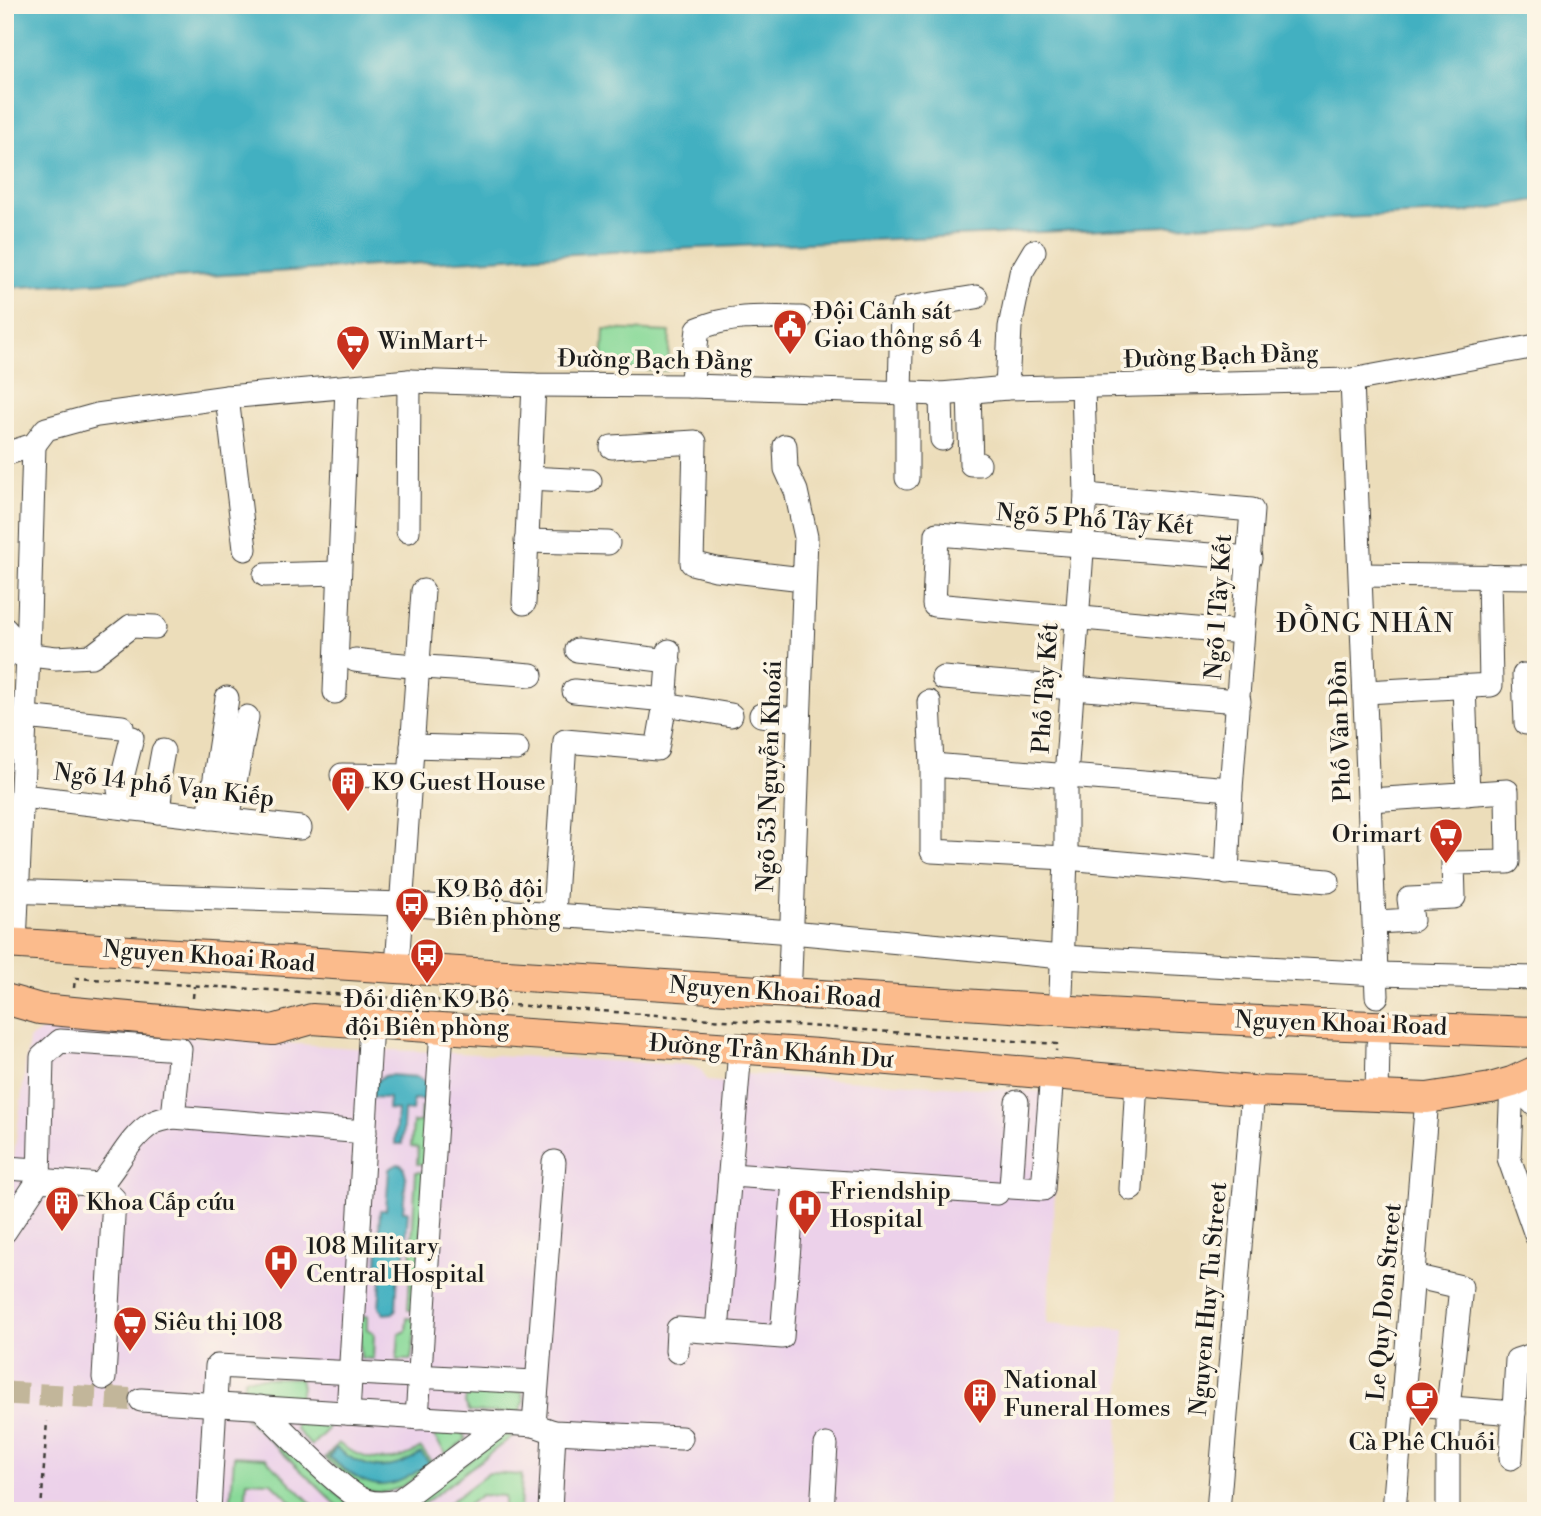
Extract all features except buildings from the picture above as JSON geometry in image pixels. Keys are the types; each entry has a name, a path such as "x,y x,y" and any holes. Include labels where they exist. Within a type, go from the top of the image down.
{"main road":[{"name":"Nguyen Khoai Road","path":"11,936 398,952 1061,994 1405,1010 1536,1011"},
{"name":"Nguyen Khoai Road","path":"11,936 1104,1013 1536,1032"},
{"name":"Đường Trần Khánh Dư","path":"5,999 40,1009 273,1030 312,1019 1052,1073 1253,1091 1427,1098 1457,1094 1524,1077"}],"street":[{"path":"1007,388 1010,327 1021,273 1034,250"},
{"path":"907,478 902,309 976,297"},
{"path":"691,386 698,329 717,321 742,317 801,318"},
{"name":"Đường Bạch Đằng","path":"5,454 34,445 46,429 97,415 227,397 409,382 691,386 942,394 1007,388 1352,380 1536,346"},
{"name":"Phố Vân Đồn","path":"1352,380 1377,985"},
{"path":"408,531 409,382"},
{"path":"524,603 534,385"},
{"path":"335,692 347,387"},
{"name":"Phố Tây Kết","path":"1061,994 1066,777 1086,495 1083,387"},
{"path":"969,391 971,464 979,464"},
{"path":"942,394 942,439"},
{"path":"227,397 245,549"},
{"path":"612,447 695,442 692,563 716,569 803,579"},
{"path":"11,936 25,717 17,656 34,445"},
{"name":"Ngõ 53 Nguyễn Khoái","path":"785,446 786,469 796,491 806,537 790,975"},
{"path":"528,478 590,481"},
{"name":"Ngõ 1 Tây Kết","path":"1086,495 1252,510 1227,873"},
{"name":"Ngõ 5 Phố Tây Kết","path":"1077,617 934,605 937,534 1250,558"},
{"path":"526,541 608,543"},
{"path":"265,575 339,573"},
{"path":"1361,575 1536,577"},
{"path":"1366,692 1491,685 1489,576"},
{"path":"398,952 423,591"},
{"path":"1077,617 1242,632"},
{"path":"17,656 92,656 131,626 155,627"},
{"path":"5,629 17,656"},
{"path":"554,913 565,741 657,749 665,702 669,656 577,650"},
{"path":"355,660 418,668 463,668 531,675"},
{"path":"1491,677 1530,674 1526,723"},
{"path":"943,678 1239,701"},
{"path":"1464,686 1468,794"},
{"path":"574,691 665,702 731,715"},
{"path":"218,819 227,698"},
{"path":"929,702 932,851 1066,858 1328,881"},
{"path":"761,715 799,720"},
{"path":"25,717 127,732 119,790 133,793 131,809"},
{"path":"218,819 247,717"},
{"path":"412,746 517,748"},
{"path":"158,812 160,795 155,795 163,751"},
{"path":"932,765 1231,789"},
{"path":"342,775 410,776"},
{"path":"1370,800 1507,791 1508,862 1453,863 1454,897 1409,899 1412,920 1376,922"},
{"name":"Ngõ 14 phố Vạn Kiếp","path":"22,796 300,828"},
{"path":"12,892 402,904 554,913 1377,985 1536,978"},
{"path":"348,1413 371,1024"},
{"path":"417,1418 442,1029"},
{"path":"5,1231 39,1175 42,1057 60,1041 180,1049 173,1117"},
{"path":"1377,1096 1378,1045"},
{"path":"718,1332 740,1050"},
{"path":"1017,1101 1011,1188 1043,1189 1052,1073"},
{"path":"1524,1077 1536,1106"},
{"path":"1524,1077 1509,1158 1536,1235"},
{"path":"1131,1189 1137,1081"},
{"name":"Nguyen Huy Tu Street","path":"1218,1511 1253,1091"},
{"name":"Le Quy Don Street","path":"1394,1511 1427,1098"},
{"path":"100,1185 113,1170 124,1150 152,1123 173,1117 365,1132"},
{"path":"550,1511 544,1428 535,1382 554,1162"},
{"path":"5,1168 100,1185 114,1199 104,1378"},
{"path":"730,1175 997,1193"},
{"path":"677,1351 678,1329 782,1337 794,1180"},
{"path":"1413,1276 1461,1287 1448,1408 1448,1511"},
{"path":"1511,1458 1517,1360 1536,1354"},
{"path":"209,1511 217,1366 535,1382"},
{"path":"141,1400 503,1423 681,1438"},
{"path":"1402,1404 1514,1413"},
{"path":"260,1407 347,1490 367,1501 378,1502 399,1501 503,1423"},
{"path":"822,1511 826,1445"}],"path":[{"path":"71,1012 75,978 546,1007 1057,1044 1052,1073"},
{"path":"41,1511 47,1420"}],"shaded area":[{"name":"108 Military Central Hospital","path":"50,1026 354,1048 690,1065 702,1071 707,1081 737,1084 745,1074 1061,1093 1047,1323 1125,1329 1113,1511 5,1511 5,1196 10,1188 29,1039"}],"green space":[{"path":"604,329 670,332 668,371 602,368"},
{"path":"421,1107 428,1108 425,1164 417,1164 418,1148 411,1147 413,1122 420,1122"},
{"path":"416,1172 425,1172 417,1310 408,1310"},
{"path":"358,1316 367,1316 367,1329 374,1333 373,1359 361,1358"},
{"path":"407,1318 417,1319 411,1360 397,1360 399,1334 406,1331"},
{"path":"245,1378 300,1378 302,1388 298,1400 248,1398 243,1389"},
{"path":"471,1388 522,1392 524,1401 519,1413 470,1412 465,1403 467,1391"},
{"path":"246,1418 260,1421 350,1506 343,1511"},
{"path":"300,1421 326,1423 328,1429 311,1446 295,1428"},
{"path":"436,1430 462,1431 466,1439 447,1455 433,1435"},
{"path":"502,1435 514,1435 414,1511 403,1511"},
{"path":"338,1443 368,1458 379,1459 400,1457 421,1448 434,1465 399,1488 379,1493 359,1487 325,1458","holes":["336,1448 371,1466 390,1467 409,1461 378,1484 345,1471 329,1457"]},
{"path":"234,1456 265,1458 319,1511 301,1511 271,1482 247,1481 245,1511 230,1511"},
{"path":"489,1473 522,1475 520,1511 504,1511 504,1496 481,1495 460,1511 438,1511"}],"water":[{"path":"5,5 1536,5 1536,200 1468,212 591,253 5,288"},
{"path":"390,1075 418,1077 427,1084 429,1100 413,1099 412,1111 404,1110 402,1144 395,1144 397,1110 388,1109 389,1098 371,1097 379,1079"},
{"path":"398,1164 403,1166 406,1176 403,1211 408,1211 404,1270 398,1270 396,1309 393,1313 384,1314 379,1308 382,1269 377,1268 380,1210 386,1210 389,1169"},
{"path":"336,1448 357,1461 378,1467 398,1464 421,1453 429,1463 400,1481 378,1485 355,1476 329,1457"}],"tunnel":[{"path":"5,1393 141,1400"}],"place":[{"name":"Đội Cảnh sát Giao thông số 4","path":"790,356"},
{"name":"WinMart+","path":"353,372"},
{"name":"K9 Guest House","path":"348,813"},
{"name":"Orimart","path":"1446,865"},
{"name":"K9 Bộ đội Biên phòng","path":"412,934"},
{"name":"Đối diện K9 Bộ đội Biên phòng","path":"427,985"},
{"name":"Khoa Cấp cứu","path":"62,1233"},
{"name":"Friendship Hospital","path":"805,1236"},
{"name":"108 Military Central Hospital","path":"281,1291"},
{"name":"Siêu thị 108","path":"130,1353"},
{"name":"National Funeral Homes","path":"980,1425"},
{"name":"Cà Phê Chuối","path":"1422,1428"}],"district":[{"name":"ĐỒNG NHÂN","path":"1366,624"}]}
